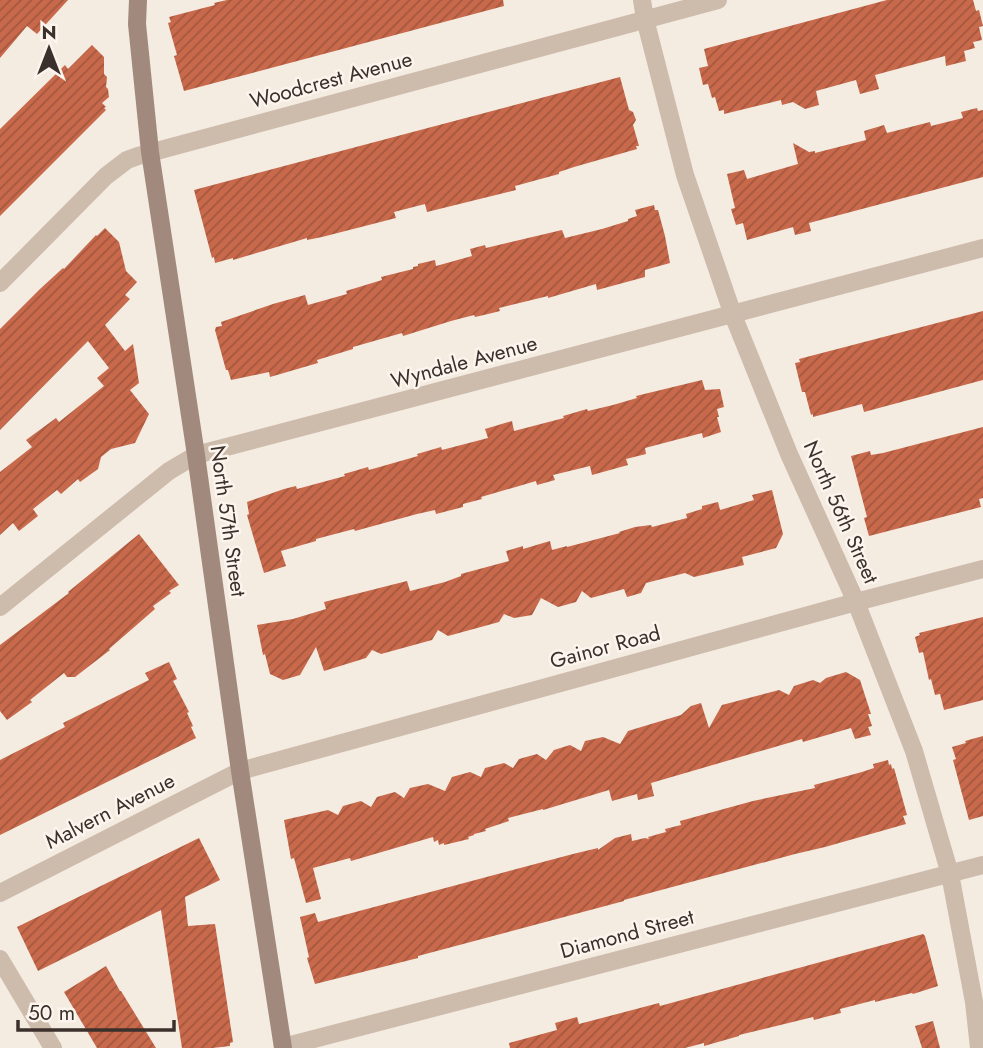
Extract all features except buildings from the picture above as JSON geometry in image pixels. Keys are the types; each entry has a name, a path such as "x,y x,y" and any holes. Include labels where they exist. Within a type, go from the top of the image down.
{"street":[{"name":"North 56th Street","path":"642,0 685,175 733,315 789,454 856,602 914,751 950,874 974,1002 979,1048"},
{"name":"Woodcrest Avenue","path":"0,282 106,176 127,160 718,0"},
{"name":"North 57th Street","path":"137,1 150,152 283,1047"},
{"name":"Wyndale Avenue","path":"0,607 169,471 196,455 983,248"},
{"name":"Gainor Road","path":"240,771 983,569"},
{"name":"Malvern Avenue","path":"0,892 240,771"},
{"name":"Diamond Street","path":"283,1047 983,865"},
{"path":"0,959 53,1048"}]}
